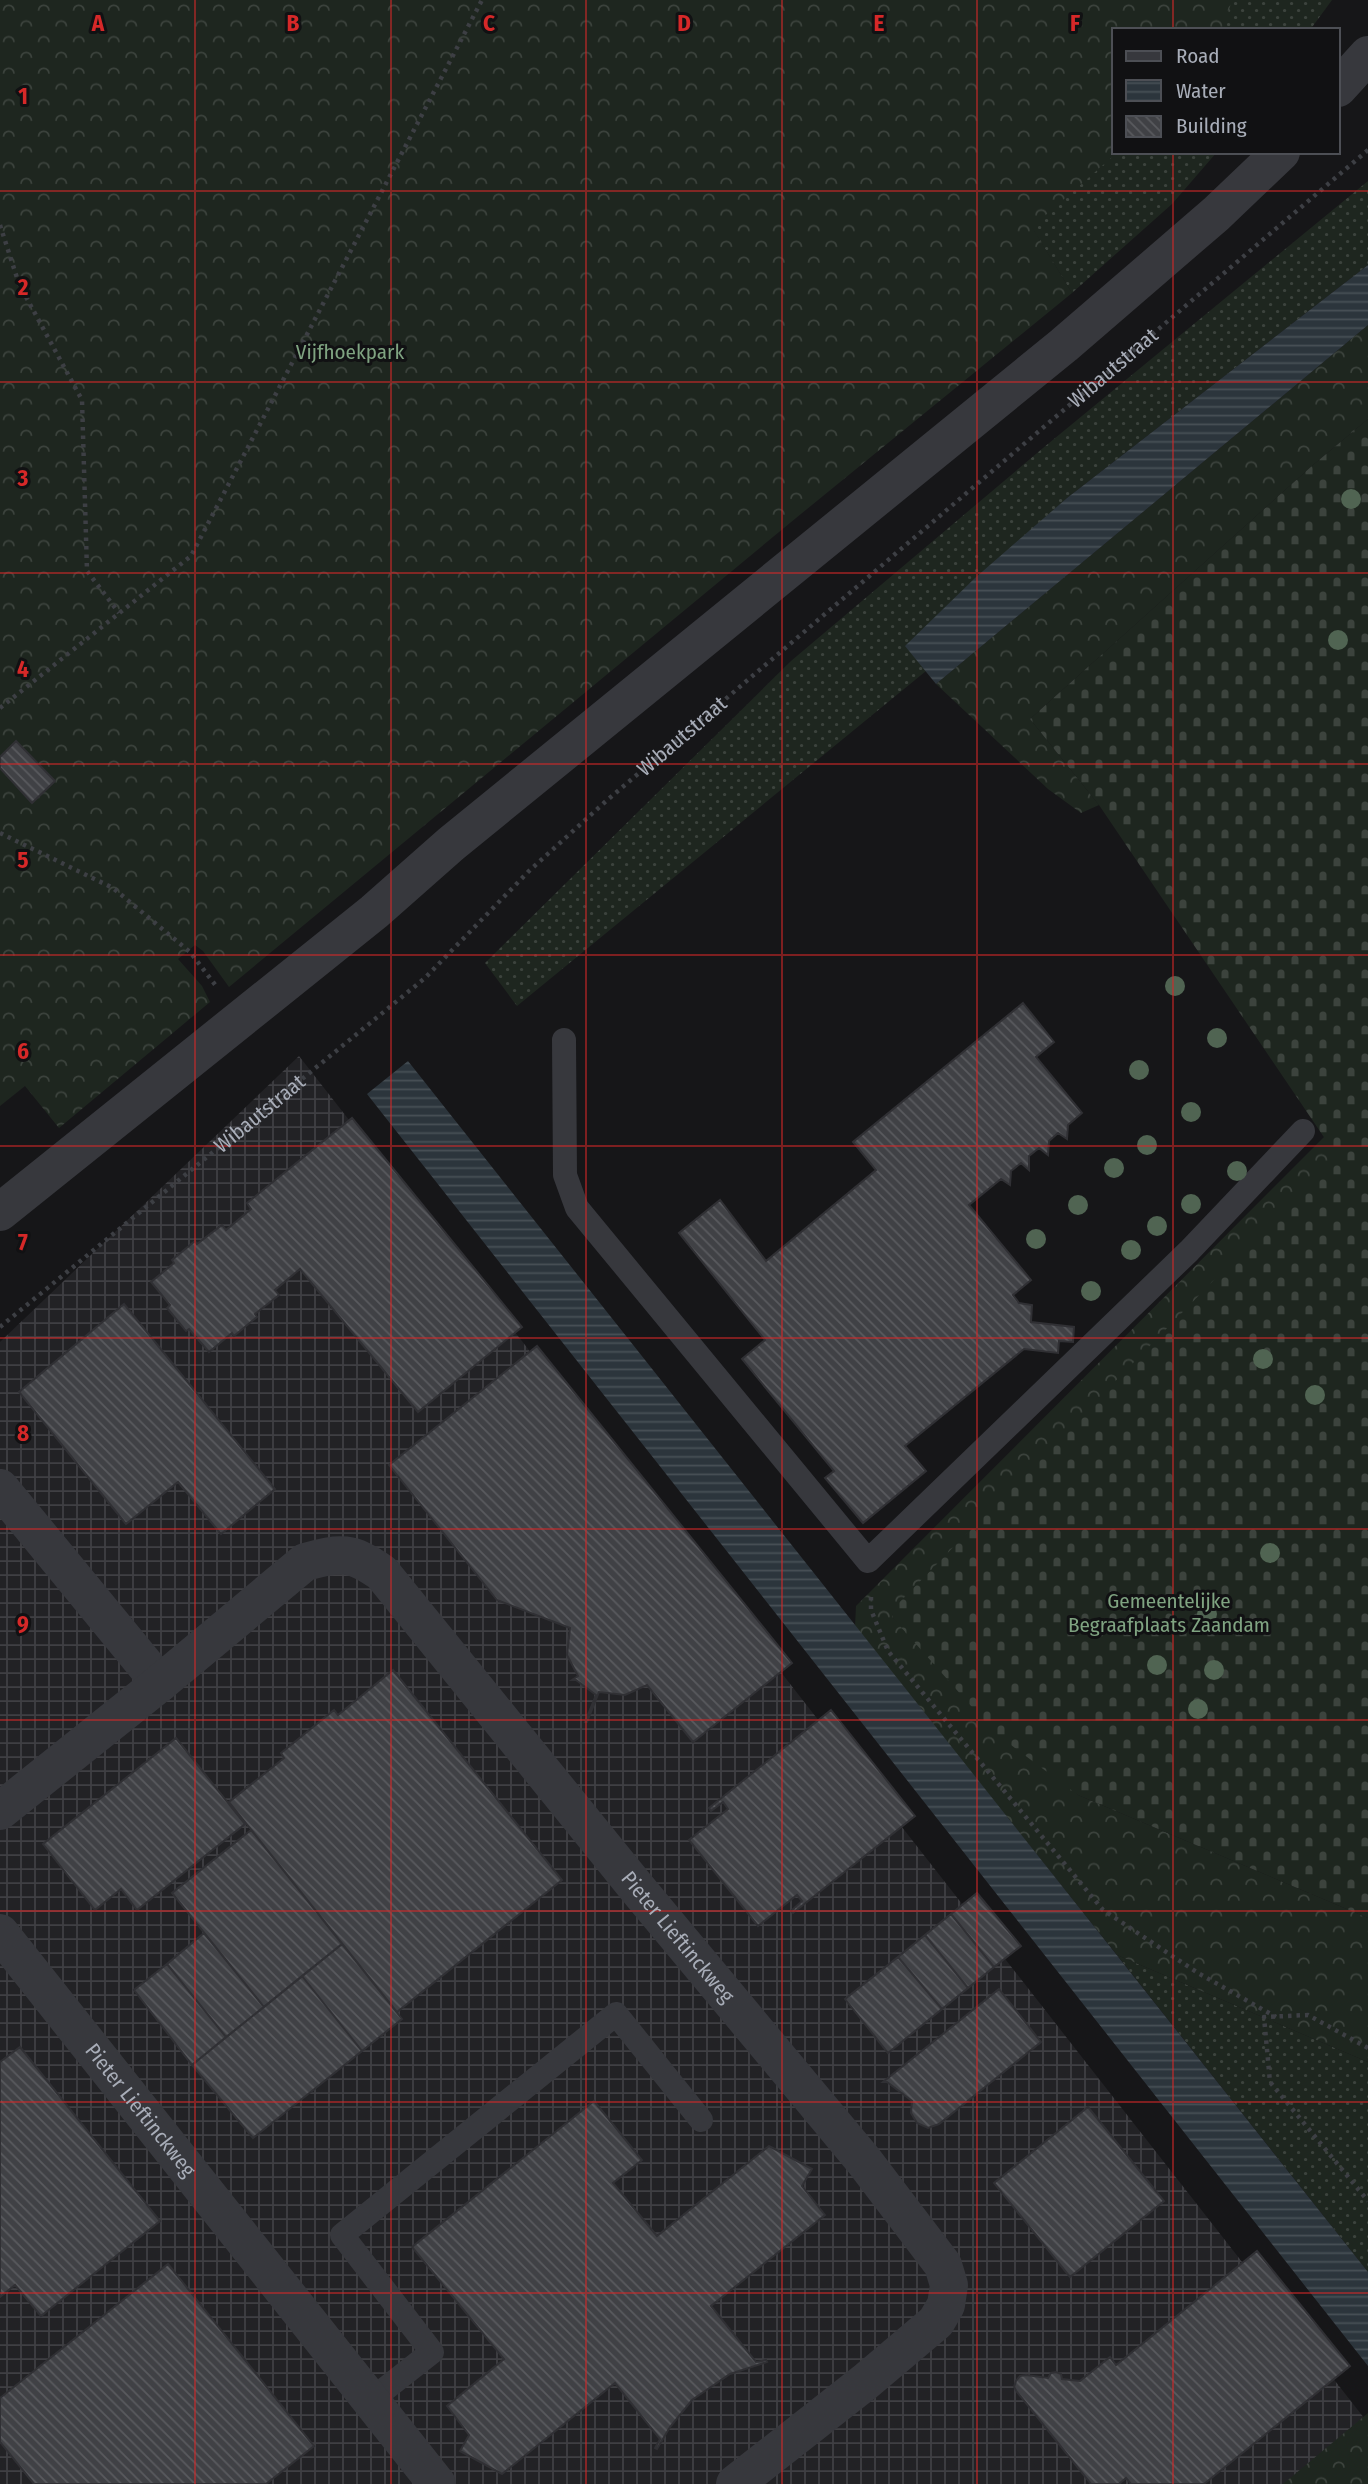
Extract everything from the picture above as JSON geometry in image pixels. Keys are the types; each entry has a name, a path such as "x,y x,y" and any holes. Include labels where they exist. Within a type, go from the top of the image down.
{"street":[{"path":"1340,86 1368,55"},
{"path":"0,1212 374,912 452,844 1064,345 1216,214 1279,154"},
{"path":"0,1488 160,1683"},
{"name":"Pieter Lieftinckweg","path":"0,1811 305,1562 333,1554 361,1558 382,1573 627,1876 864,2161 943,2264 949,2285 946,2305 936,2322 865,2382 735,2484"},
{"name":"Pieter Lieftinckweg","path":"0,1933 437,2484"}],"lane":[{"path":"564,1040 565,1175 577,1208 868,1561 1179,1261 1303,1131"},
{"path":"371,2400 432,2352 342,2235 617,2014 701,2120"}],"path":[{"path":"0,708 191,556 482,0"},
{"name":"Wibautstraat","path":"0,1327 425,978 529,871 606,802 1368,150"},
{"path":"0,225 19,284 82,400 87,571 119,613"},
{"path":"0,832 113,888 190,952 240,1019"},
{"path":"868,1561 871,1611 888,1651 1103,1910 1198,1973 1276,2017"},
{"path":"1368,2048 1308,2015 1264,2017 1270,2082 1368,2201"}],"shaded area":[{"path":"299,1056 1368,2423 1368,2484 0,2484 0,1342"}],"green space":[{"name":"Vijfhoekpark","path":"0,0 1232,0 1224,28 1112,28 1112,154 1116,154 1032,227 1072,293 229,987 203,951 195,945 178,959 202,986 210,1002 59,1128 25,1086 0,1106"},
{"path":"991,0 1332,0 1311,28 1112,28 1112,154 1215,154 1172,204 1072,293 936,71"},
{"path":"1368,181 1368,265 1067,498 906,646 926,671 517,1006 485,963 791,661 1043,448"},
{"path":"1368,325 1368,419 1313,465 1030,719 1099,805 1081,813 1048,789 936,684"},
{"name":"Gemeentelijke Begraafplaats Zaandam","path":"1368,419 1368,1918 1078,1795 995,1733 892,1617 893,1609 1336,1155 1099,805 1030,719 1313,465"},
{"path":"1326,1135 1337,1155 894,1609 892,1617 1078,1795 1368,1918 1368,2062 1117,1955 855,1627 856,1606"},
{"path":"1117,1955 1368,2062 1368,2272"},
{"path":"1368,2413 1368,2484 1283,2484"}],"water":[{"path":"1368,265 1368,325 936,684 905,646 975,578 1067,498"},
{"path":"408,1061 1368,2272 1368,2366 367,1094"}],"building":[{"path":"16,741 55,781 32,803 0,768 0,757"},
{"path":"1023,1003 1054,1042 1036,1057 1082,1113 1068,1125 1067,1139 1058,1133 1049,1141 1048,1155 1039,1148 1029,1156 1029,1170 1021,1163 1011,1171 1010,1185 1001,1179 969,1205 1031,1280 1013,1295 1019,1303 1032,1305 1031,1322 1074,1327 1073,1342 1059,1341 1058,1353 1024,1349 905,1446 926,1471 863,1523 825,1478 834,1471 742,1359 765,1340 679,1233 720,1200 766,1261 876,1170 853,1142"},
{"path":"352,1118 522,1327 418,1412 300,1269 275,1290 279,1295 255,1314 257,1317 209,1352 189,1329 186,1331 151,1282 195,1241 197,1244 222,1225 226,1230 251,1209 247,1203"},
{"path":"124,1304 275,1489 221,1534 178,1482 126,1524 19,1392"},
{"path":"537,1346 792,1663 693,1742 647,1685 625,1695 599,1692 585,1722 596,1695 576,1680 572,1680 578,1676 567,1655 570,1628 497,1600 389,1465"},
{"path":"393,1670 562,1880 397,2012 229,1802 284,1758 281,1753 334,1710 338,1715"},
{"path":"831,1710 915,1816 793,1913 791,1911 802,1901 797,1895 758,1926 689,1840 728,1809 723,1802 711,1811 709,1808"},
{"path":"176,1738 245,1824 137,1910 121,1889 95,1910 43,1844"},
{"path":"251,1830 342,1944 264,2007 172,1893"},
{"path":"977,1893 1021,1946 994,1967 951,1914"},
{"path":"951,1914 994,1967 968,1988 925,1935"},
{"path":"204,1933 264,2007 226,2037 167,1964"},
{"path":"925,1935 968,1988 942,2009 898,1957"},
{"path":"342,1944 402,2019 362,2051 302,1976"},
{"path":"898,1957 942,2009 888,2053 845,1999"},
{"path":"167,1964 226,2037 192,2065 134,1990"},
{"path":"302,1976 362,2051 253,2138 192,2065"},
{"path":"999,1989 1041,2042 939,2124 928,2128 917,2123 911,2113 912,2101 887,2082 883,2082"},
{"path":"20,2047 160,2221 41,2316 15,2285 0,2297 0,2062"},
{"path":"594,2101 642,2160 613,2183 657,2236 769,2146 812,2169 802,2186 825,2215 711,2306 756,2362 767,2362 730,2374 692,2400 670,2427 657,2449 655,2448 660,2439 615,2383 502,2474 460,2451 469,2435 447,2406 504,2359 412,2247"},
{"path":"1088,2107 1164,2201 1070,2277 994,2183"},
{"path":"1257,2251 1350,2366 1204,2484 1131,2484 1126,2478 1119,2484 1091,2484 1017,2392 1014,2387 1016,2381 1020,2376 1026,2375 1048,2378 1051,2373 1056,2372 1061,2374 1062,2379 1080,2381 1110,2357 1116,2365"},
{"path":"168,2264 314,2446 266,2484 34,2484 0,2442 0,2398"}]}
